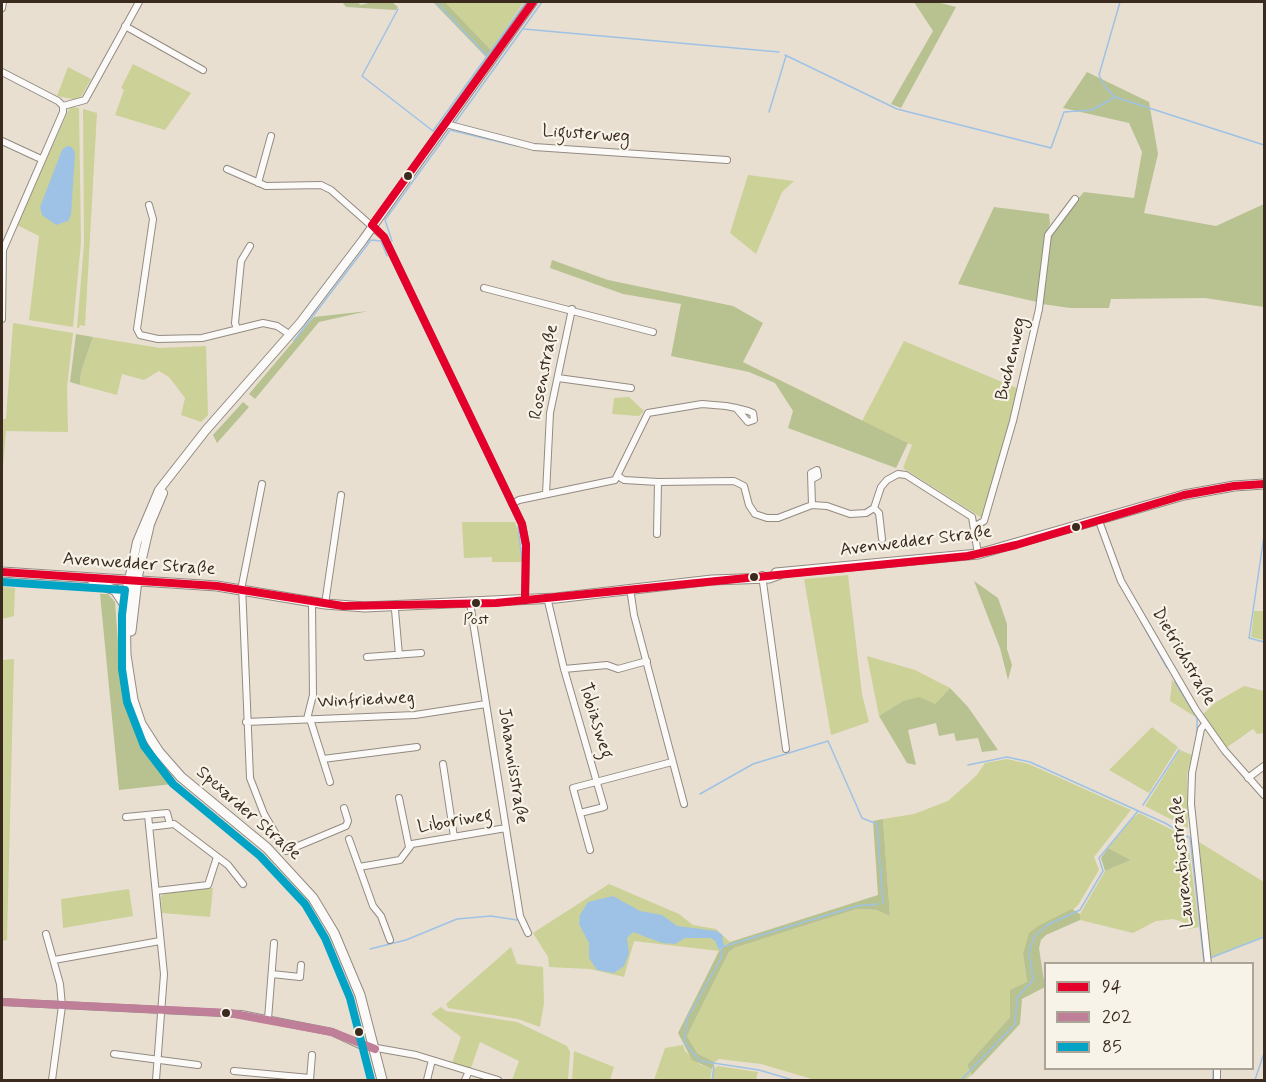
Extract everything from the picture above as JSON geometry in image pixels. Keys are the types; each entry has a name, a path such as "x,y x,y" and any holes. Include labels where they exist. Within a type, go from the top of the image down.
{"main road":[{"name":"Avenwedder Straße","path":"2,572 243,592 325,604 366,607 485,602 491,599 525,599 635,588 658,588 978,554 1209,489 1264,484"},
{"name":"Avenwedder Straße","path":"2,578 132,583"},
{"path":"93,583 115,590 125,605"},
{"name":"Spexarder Straße","path":"132,583 125,605 129,682 137,714 153,741 181,777 267,848 313,898 345,956 360,995 381,1080"},
{"name":"Spexarder Straße","path":"132,583 132,668 137,699 153,741"},
{"name":"Avenwedder Straße","path":"243,592 312,606 395,610 452,604"}],"street":[{"path":"2,8 3,2"},
{"path":"63,106 85,100 139,2"},
{"path":"132,583 164,486 206,430 290,331 298,317 312,304 350,255 358,239 371,226 533,2"},
{"path":"125,26 203,70"},
{"path":"2,72 58,101 63,106 63,112 2,249 2,319"},
{"name":"Ligusterweg","path":"446,124 534,147 728,160"},
{"path":"258,183 271,136"},
{"path":"2,141 41,159"},
{"path":"227,169 266,186 321,185 331,190 384,237 512,504 526,538 525,599"},
{"name":"Buchenweg","path":"975,526 984,520 1013,421 1039,309 1048,235 1075,199"},
{"path":"149,205 153,219 137,329 140,335 158,339 202,338 269,324 290,331"},
{"path":"237,329 235,323 241,261 250,246"},
{"name":"Rosenstraße","path":"484,288 572,309 550,413 546,494"},
{"path":"572,309 653,332"},
{"path":"558,378 631,388"},
{"path":"512,504 519,500 610,482 618,476 648,413 702,404 736,408"},
{"path":"618,476 624,480 658,482 740,482 746,490 749,505 755,514 767,518 790,515 812,505 827,506 858,515 874,508 887,480 898,474 906,475 968,513 975,526 978,554"},
{"path":"812,479 812,505"},
{"path":"657,534 658,482"},
{"path":"262,484 243,592 247,751 253,790 282,848 289,850 346,826 348,821 344,808"},
{"path":"325,604 341,495"},
{"path":"874,508 879,513 882,539"},
{"name":"Dietrichstraße","path":"1099,521 1121,581 1205,724 1264,795"},
{"path":"759,576 786,749"},
{"path":"635,588 634,615 684,804"},
{"name":"Tobiasweg","path":"548,597 564,669 604,807 580,813"},
{"name":"Johannisstraße","path":"470,603 520,916 528,933"},
{"path":"312,606 313,694 308,719 330,782"},
{"path":"395,610 399,655"},
{"path":"367,657 421,654"},
{"name":"Tobiasweg","path":"564,669 607,664 618,669 647,661"},
{"name":"Winfriedweg","path":"246,722 416,715 486,704"},
{"name":"Laurentiusstraße","path":"1205,724 1201,729 1192,773 1191,795 1208,962"},
{"path":"323,759 417,747"},
{"path":"598,782 672,762"},
{"path":"443,764 454,837"},
{"path":"1248,778 1264,766"},
{"name":"Tobiasweg","path":"590,850 573,788 598,782"},
{"name":"Liboriweg","path":"399,798 409,847"},
{"path":"126,817 167,813 170,825"},
{"path":"148,815 164,974 156,1080"},
{"path":"149,827 174,824 228,865 243,884"},
{"name":"Liboriweg","path":"359,867 400,860 409,847 506,828"},
{"path":"349,839 373,906 381,916 390,940"},
{"path":"156,891 208,885 217,856"},
{"path":"46,934 54,960 62,1005 52,1080"},
{"path":"54,960 160,941"},
{"path":"268,1019 274,944"},
{"path":"272,974 300,977 301,965"},
{"path":"2,1002 229,1013 268,1019 332,1032 360,1045 432,1060 498,1080"},
{"path":"114,1054 198,1065"},
{"path":"234,1071 310,1079 312,1055"},
{"path":"427,1080 432,1060"},
{"path":"465,1080 469,1071"}],"green space":[{"path":"342,2 357,2 361,5 372,2 392,2 398,7 396,10 346,7"},
{"path":"433,2 445,2 491,50 486,57"},
{"path":"445,2 524,2 491,50"},
{"path":"914,2 937,2 956,7 901,108 891,104 933,31"},
{"path":"133,64 191,93 165,130 115,115 124,90 121,88"},
{"path":"68,67 91,79 77,100 57,96"},
{"path":"1087,72 1149,102 1158,154 1144,213 1216,226 1264,204 1264,307 1205,298 1111,299 1109,308 1070,308 1042,304 1053,227 1084,192 1134,198 1142,152 1129,123 1063,108"},
{"path":"70,107 79,108 81,242 73,327 29,320 39,236 17,225"},
{"path":"83,109 97,113 85,326 80,325 77,328 84,244"},
{"path":"748,175 794,181 782,192 756,254 730,233"},
{"path":"994,207 1049,214 1050,224 1045,234 1037,302 958,284"},
{"path":"552,260 608,280 733,306 763,323 743,362 908,443 896,468 788,428 793,411 775,383 749,372 671,356 681,304 623,294 550,268"},
{"path":"368,311 319,322 255,399 249,394 314,317"},
{"path":"13,323 73,333 67,387 68,432 6,431 2,480 2,419 6,419"},
{"path":"76,334 93,337 81,372 80,385 70,382"},
{"path":"93,337 160,348 206,346 208,415 201,422 181,415 185,398 169,377 159,371 144,380 122,374 117,395 80,385 81,372"},
{"path":"904,341 1019,389 982,518 903,468 912,445 862,421"},
{"path":"629,397 644,411 639,416 612,414 614,398"},
{"path":"243,402 249,407 217,443 213,435"},
{"path":"462,522 515,522 520,538 521,562 492,562 492,557 464,558"},
{"path":"848,575 862,694 869,722 831,735 804,579"},
{"path":"974,581 998,598 1007,624 1007,649 1012,665 1008,680 1000,648"},
{"path":"2,587 15,588 14,616 2,619"},
{"path":"100,594 108,594 115,602 121,684 134,729 156,765 173,784 119,790"},
{"path":"1254,611 1264,611 1264,640 1251,637"},
{"path":"867,656 915,670 950,688 935,704 903,701 879,716"},
{"path":"14,659 7,940 2,941 2,660"},
{"path":"1172,679 1197,718 1170,701"},
{"path":"1244,686 1264,691 1264,733 1257,734 1253,729 1226,748 1202,715 1216,702"},
{"path":"950,688 968,707 998,750 982,752 978,738 956,741 954,733 939,736 936,723 908,730 916,765 907,763 879,716 903,701 919,697 935,704"},
{"path":"1152,727 1178,747 1149,793 1109,770"},
{"path":"1180,750 1192,755 1187,774 1188,828 1145,806"},
{"path":"1007,759 1029,764 1131,810 1094,857 1099,870 1078,905 1023,954 1027,982 1010,1017 967,1065 972,1075 965,1080 815,1080 761,1064 719,1059 715,1062 698,1054 687,1036 729,952 734,948 857,909 876,910 890,916 883,819 914,814 948,801 977,775 985,763"},
{"path":"1139,813 1182,835 1182,841 1189,849 1199,927 1189,929 1183,922 1173,919 1156,921 1133,933 1080,920 1080,914 1105,871 1131,860 1108,848"},
{"path":"883,819 890,916 876,910 857,909 734,948 729,952 687,1036 698,1054 715,1062 712,1069 692,1060 678,1033 719,951 730,942 878,895 873,821"},
{"path":"1199,842 1264,882 1264,936 1211,958"},
{"path":"1108,848 1131,860 1105,871 1101,858"},
{"path":"609,884 679,914 693,925 716,929 730,942 719,951 634,941 624,977 590,969 549,967 548,957 533,933"},
{"path":"213,888 210,917 162,913 161,897 164,893"},
{"path":"129,889 133,916 63,928 61,899"},
{"path":"1072,909 1080,914 1080,920 1046,935 1041,940 1039,948 1044,988 1022,999 1020,1024 972,1075 967,1065 1010,1017 1010,990 1027,982 1023,954 1029,933"},
{"path":"511,947 517,964 543,967 544,1003 540,1027 518,1019 448,1008 446,1004"},
{"path":"441,1007 446,1011 517,1022 567,1046 570,1052 568,1080 512,1080 519,1061 480,1042 471,1068 452,1063 461,1037 431,1014"},
{"path":"683,1045 685,1051 699,1064 712,1069 710,1080 654,1080 665,1048"},
{"path":"574,1051 614,1067 610,1080 572,1080"},
{"path":"718,1066 758,1072 756,1080 712,1080 714,1069"}],"water":[{"path":"67,146 72,147 75,153 71,215 68,221 56,225 42,215 40,207 62,150"},
{"path":"613,896 640,911 662,915 677,926 717,931 722,935 724,946 719,950 711,938 685,938 675,944 662,943 633,932 627,938 629,953 624,966 614,973 597,970 589,958 589,943 579,924 580,915 588,902"}],"waterway":[{"path":"436,2 487,56"},
{"path":"398,9 362,76 433,131 526,2"},
{"path":"455,123 542,2"},
{"path":"1120,2 1099,75 1106,88 1115,97 1264,145"},
{"path":"524,29 779,52"},
{"path":"785,55 897,109 1051,148 1064,112 1092,110 1115,97"},
{"path":"769,112 786,56"},
{"path":"392,241 385,220 450,130 517,146"},
{"path":"294,341 371,240 381,241 387,256"},
{"path":"518,526 522,561"},
{"path":"1264,536 1249,638 1264,642"},
{"path":"1141,622 1167,668"},
{"path":"1175,682 1197,718 1197,732"},
{"path":"700,794 753,764 828,741 862,818 877,824 883,904"},
{"path":"1143,805 1179,750"},
{"path":"968,765 1007,757 1030,762 1165,823 1190,838 1204,962"},
{"path":"961,1080 1015,1024 1017,998 1033,980 1029,953 1034,937 1047,925 1080,910 1103,871 1099,858 1138,811"},
{"path":"793,1080 759,1070 700,1061 684,1042 687,1019 721,958 722,947 857,906 878,904"},
{"path":"370,949 406,940 457,919 491,916 517,920"},
{"path":"1210,958 1264,937"},
{"path":"1255,1080 1264,1053"},
{"path":"712,1080 714,1066"},
{"path":"1213,1070 1213,1080"}],"transit line":[{"name":"94","path":"372,225 533,2"},
{"name":"94","path":"372,225 384,237 522,524 526,545 525,599"},
{"name":"94","path":"2,572 217,586 343,606 496,603 968,556 1016,545 1184,495 1234,486 1264,484"},
{"name":"85","path":"2,582 125,590 122,615 122,669 127,702 144,746 173,784 260,856 305,904 325,938 350,998 371,1080"},
{"name":"202","path":"2,1002 229,1013 332,1032 375,1049"}],"place":[{"name":"Post","path":"476,603"}]}
